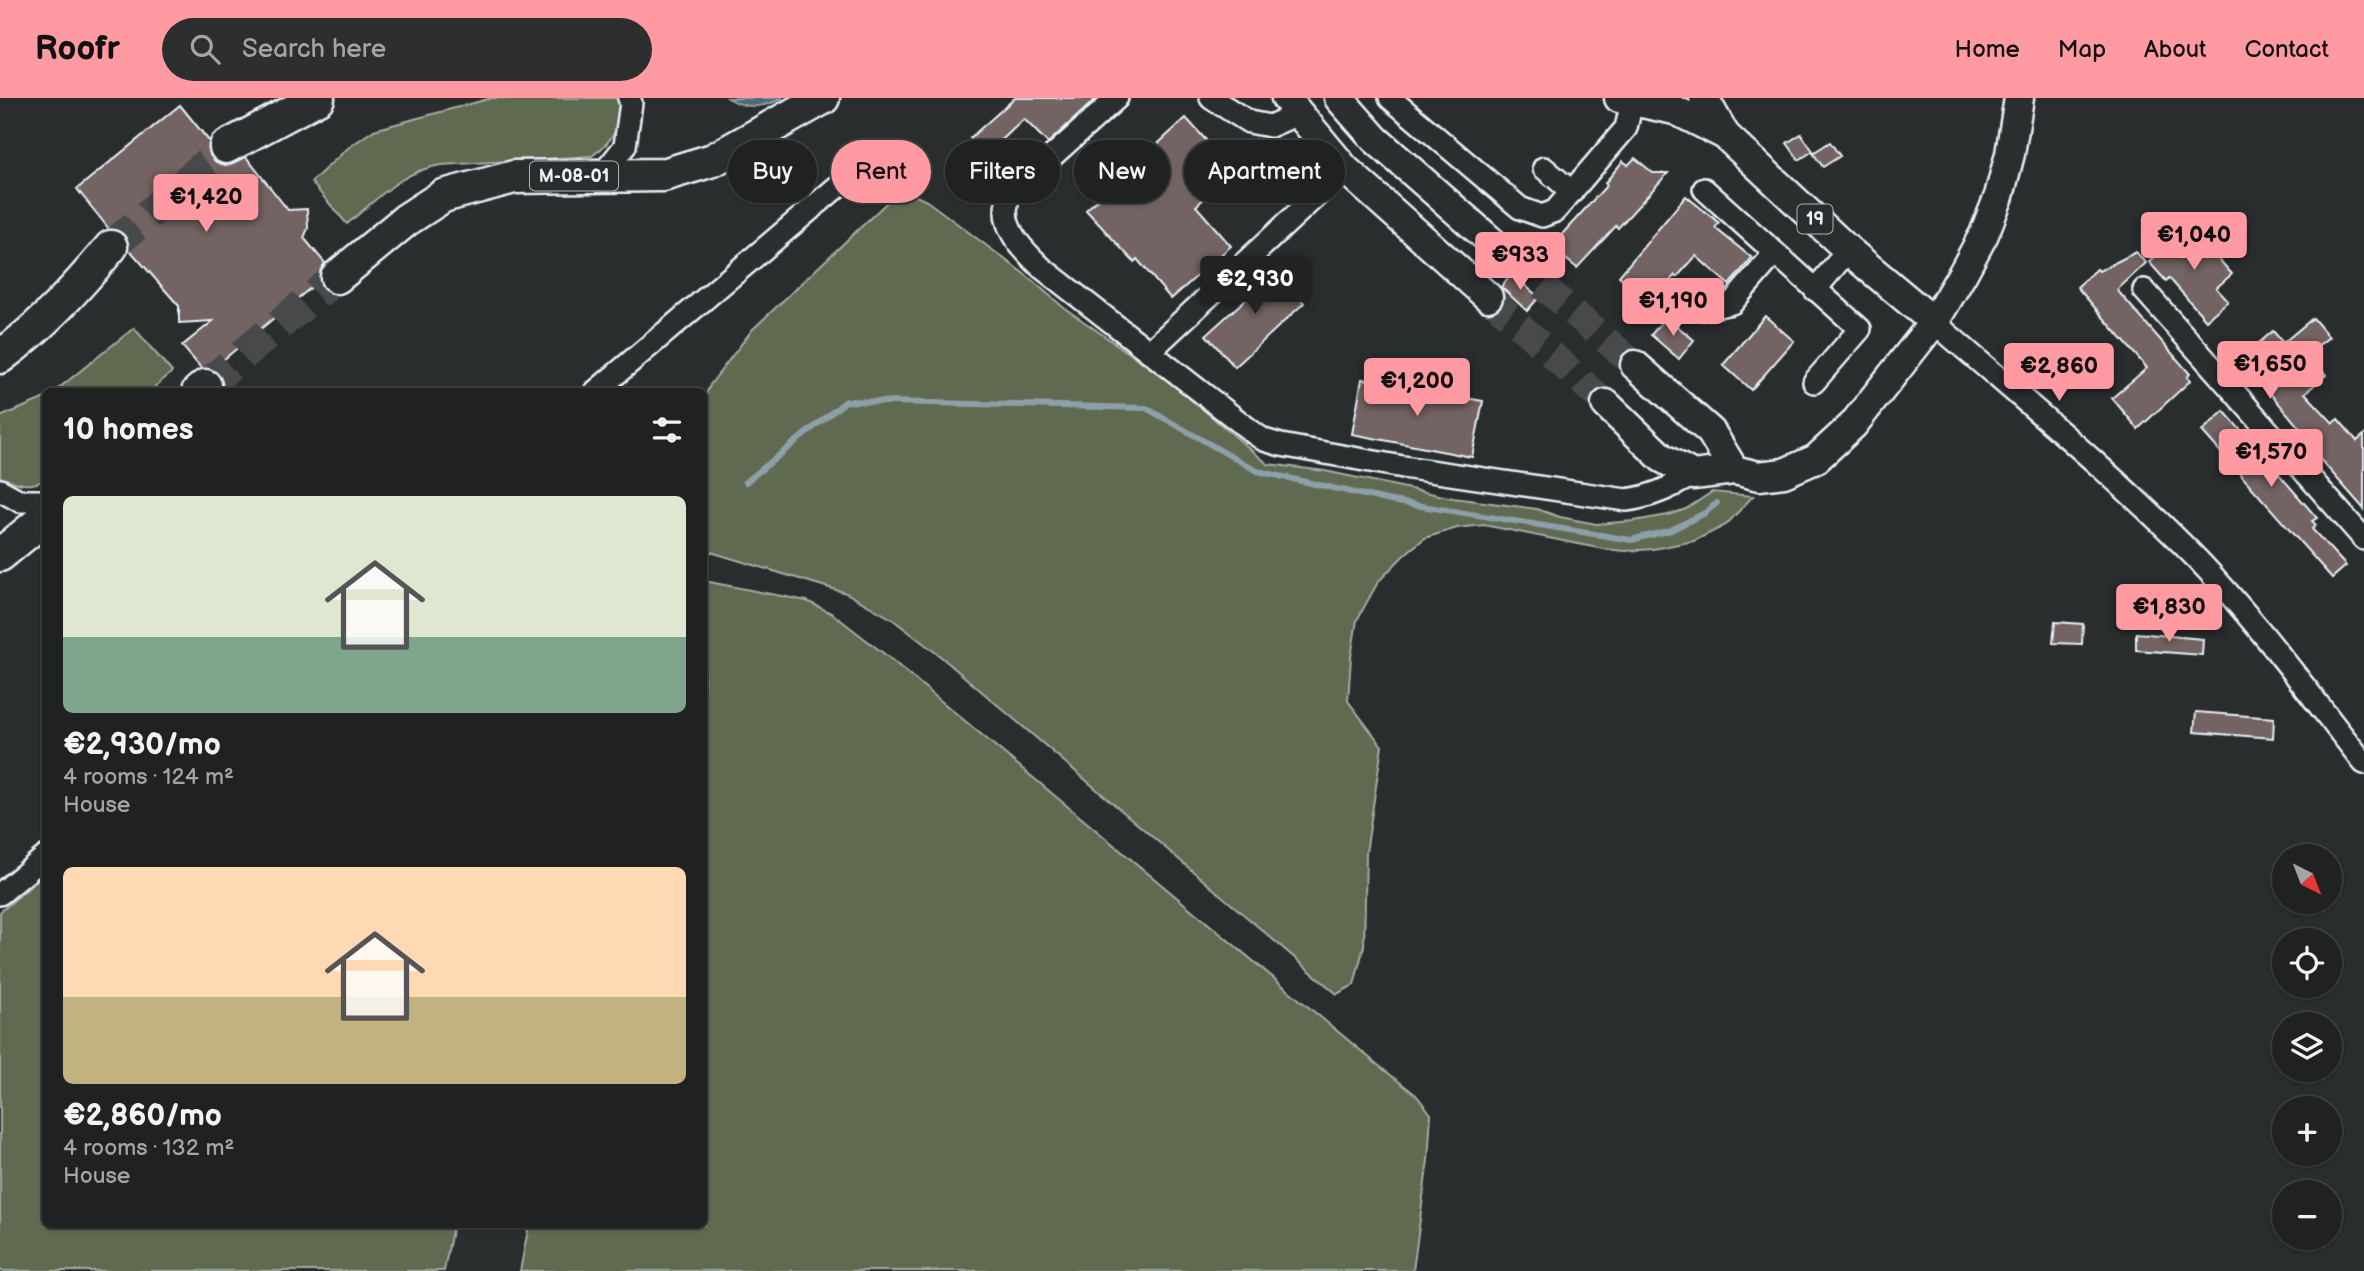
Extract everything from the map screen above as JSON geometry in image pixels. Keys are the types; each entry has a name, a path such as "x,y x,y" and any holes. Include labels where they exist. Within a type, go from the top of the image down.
{"highway":[{"path":"226,147 318,98"},
{"name":"М-08-01","path":"337,278 406,220 443,196 514,177 663,175 713,160 823,98"},
{"path":"0,357 22,341 70,296 110,247"},
{"path":"0,555 42,520"}],"main road":[{"path":"1339,98 1375,139 1510,258"},
{"name":"19","path":"1704,98 1725,135"},
{"path":"1606,404 1662,458 1693,475 1784,473 1816,459 1853,425 1934,322 1963,273 1992,216 2010,154 2019,98"},
{"name":"19","path":"1625,100 1675,110 1725,135 1848,250 1934,322"},
{"path":"1292,106 1321,140"},
{"path":"1345,169 1488,297"},
{"path":"1635,365 1711,432 1747,473"}],"street":[{"path":"601,176 625,146 631,103 629,98"},
{"path":"1117,98 1010,194 1004,205 1007,224 1024,251 1042,268 1264,440 1404,467 1626,500 1645,498 1693,475"},
{"path":"1210,98 1249,122 1270,126 1292,106"},
{"path":"1390,98 1520,208 1542,216 1555,211 1626,128 1625,100"},
{"path":"1544,168 1572,192"},
{"path":"1704,189 1860,328 1814,382"},
{"path":"600,388 831,192"},
{"path":"1150,351 1309,203"},
{"path":"1815,290 1848,250"},
{"path":"1703,309 1732,303 1775,253"},
{"path":"2144,290 2364,539"},
{"path":"1934,322 2128,492 2199,562 2246,614 2364,763"},
{"path":"0,490 20,501 42,501"},
{"path":"0,894 42,859"}],"green space":[{"path":"492,98 618,98 619,123 611,138 592,156 427,168 391,187 347,224 311,182 348,148 374,130"},
{"path":"886,203 930,203 1027,276 1063,307 1169,381 1268,464 1325,471 1453,498 1537,509 1596,524 1668,515 1686,509 1712,492 1753,496 1726,525 1694,541 1653,549 1603,549 1484,525 1457,528 1425,538 1378,582 1357,620 1348,701 1382,746 1366,853 1364,946 1354,985 1337,994 940,656 892,619 846,593 707,551 707,392 752,330"},
{"path":"134,328 172,372 154,388 59,388"},
{"path":"42,399 42,480 28,484 0,477 0,417"},
{"path":"707,582 807,601 833,614 1416,1095 1431,1114 1428,1160 1413,1271 520,1271 528,1228 707,1228"},
{"path":"42,877 42,1228 452,1228 444,1271 0,1271 0,912"}],"water":[{"path":"728,98 783,98 769,104 748,106"}],"building":[{"path":"1015,98 1097,98 1051,140 1045,140 1024,119 1002,140 970,138"},
{"path":"180,105 209,141 210,155 216,162 226,165 246,157 288,210 307,209 308,228 304,238 325,263 320,271 319,281 212,369 201,368 182,346 213,321 179,323 179,306 129,249 128,240 123,233 109,229 77,189"},
{"path":"1186,118 1206,140 1184,140 1184,203 1199,203 1196,206 1231,246 1171,299 1137,259 1134,262 1086,210 1094,203 1170,203 1170,140 1162,140"},
{"path":"1801,134 1813,151 1799,160 1787,143"},
{"path":"1830,142 1840,156 1823,167 1813,153"},
{"path":"1635,158 1653,173 1668,173 1577,268 1552,248 1607,185 1605,183 1623,161 1628,165"},
{"path":"1686,196 1719,223 1715,228 1752,258 1729,285 1696,256 1677,277 1675,275 1651,304 1619,276"},
{"path":"2189,226 2232,274 2216,288 2228,301 2206,320 2169,278 2166,281 2149,262"},
{"path":"2136,252 2146,263 2117,290 2190,374 2187,377 2190,381 2138,429 2112,398 2147,368 2077,287 2097,269 2099,271"},
{"path":"1261,266 1276,272 1304,303 1235,367 1206,335 1257,289 1247,278"},
{"path":"1511,274 1539,297 1527,311 1501,287"},
{"path":"1765,316 1794,341 1751,390 1723,365"},
{"path":"1666,317 1694,340 1679,359 1651,335"},
{"path":"2313,318 2329,337 2307,354 2326,375 2305,393 2333,423 2338,419 2357,441 2364,435 2364,509 2318,457 2319,451 2239,360 2273,331 2283,343"},
{"path":"1362,379 1483,401 1472,457 1352,434"},
{"path":"2224,411 2317,518 2312,521 2316,525 2312,529 2346,566 2332,578 2202,431"},
{"path":"2055,622 2083,624 2082,644 2053,643"},
{"path":"2136,633 2203,639 2202,655 2136,650"},
{"path":"2196,712 2274,718 2273,738 2194,732"}],"waterway":[{"path":"746,482 846,401 1146,408 1257,471 1391,501 1631,540 1671,530 1705,513 1717,503"}],"tunnel":[{"path":"111,247 226,147"},
{"path":"1510,258 1635,365"},
{"path":"205,386 337,277"},
{"path":"1488,297 1606,404"}]}
